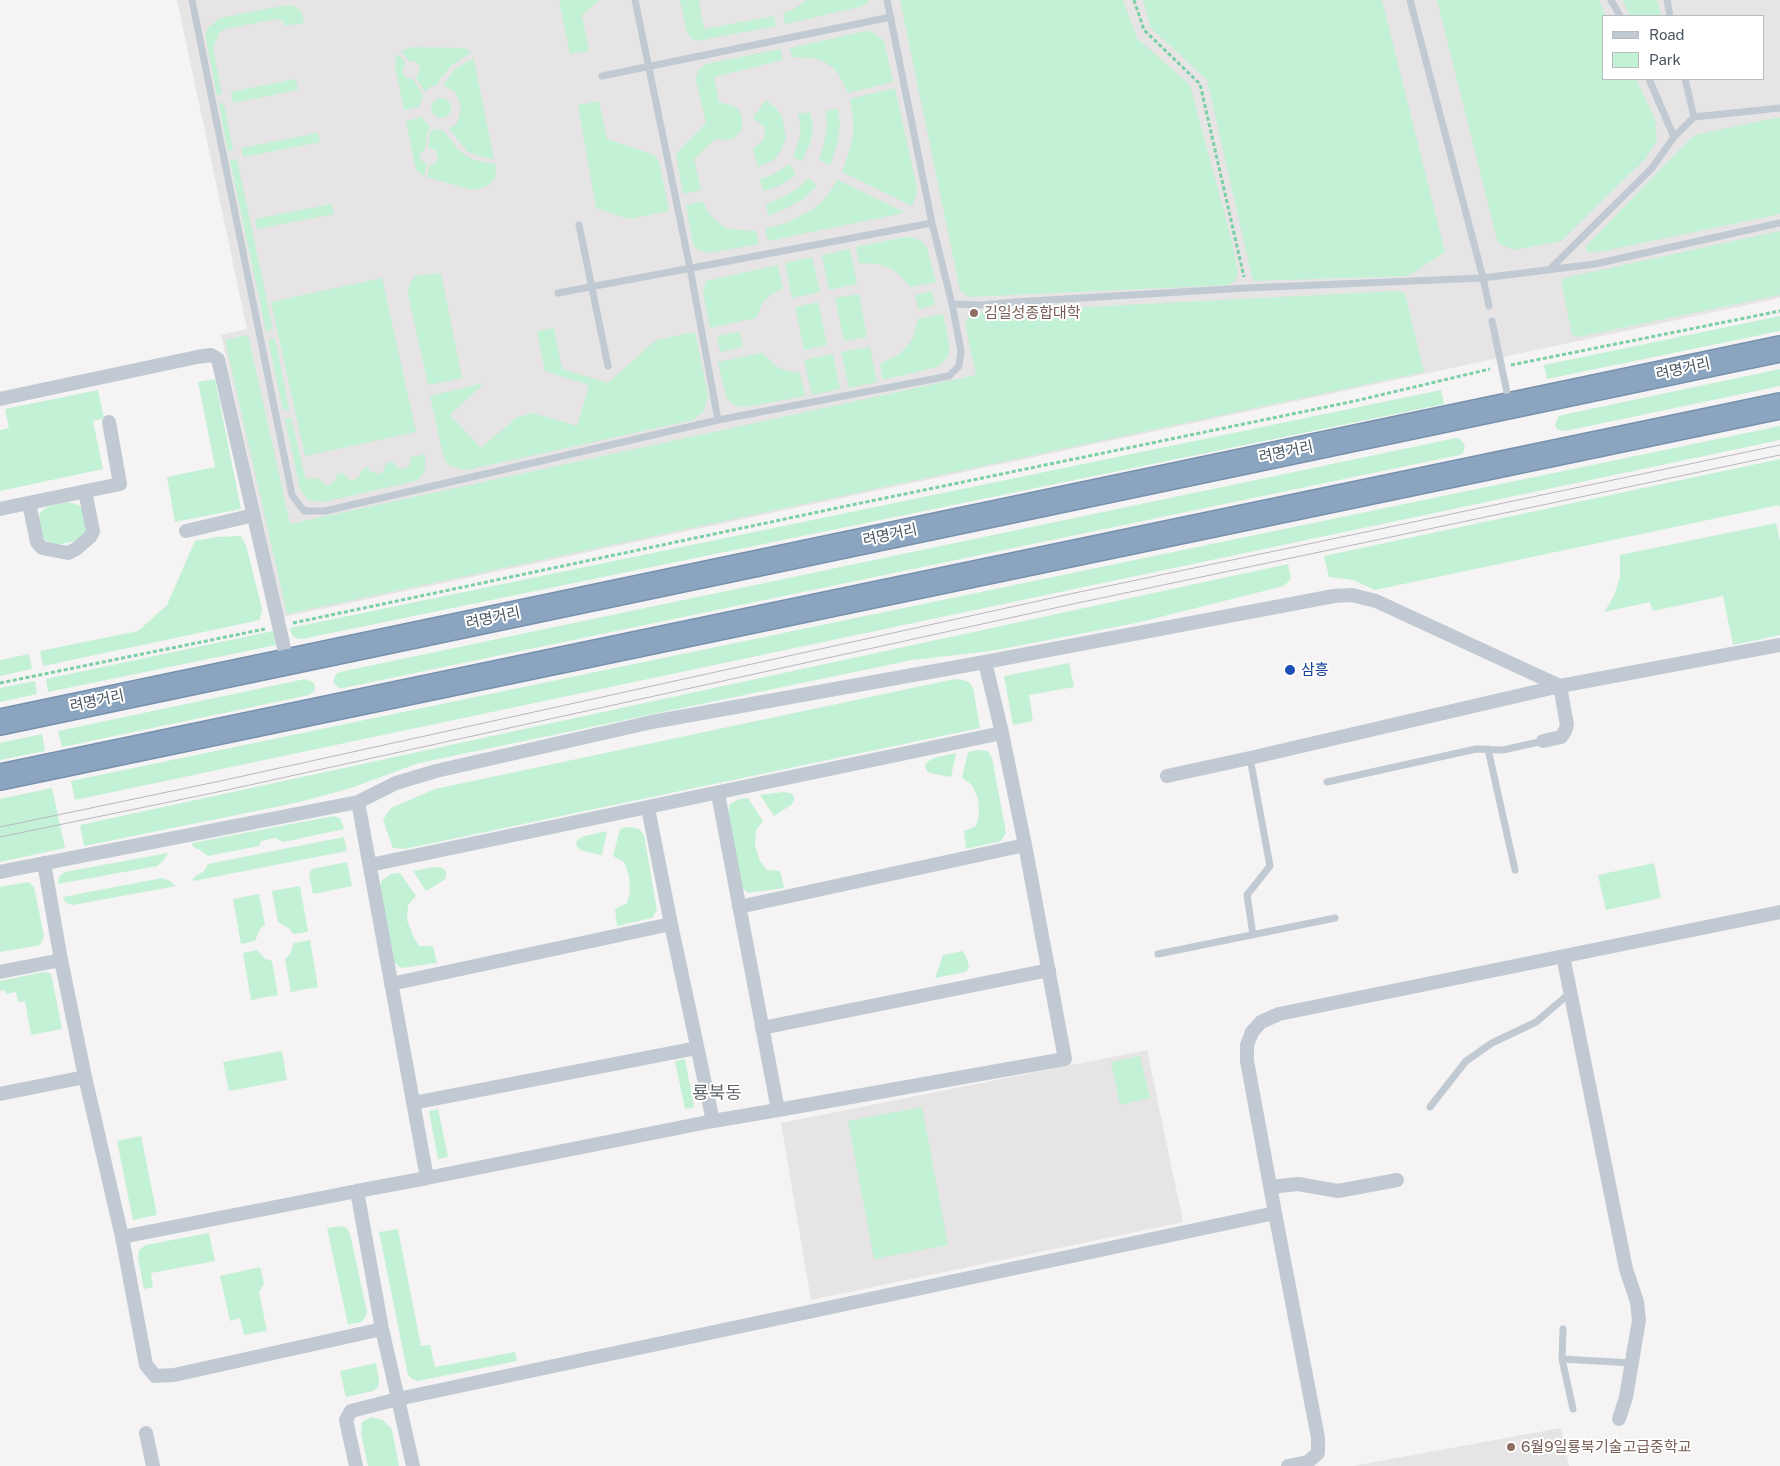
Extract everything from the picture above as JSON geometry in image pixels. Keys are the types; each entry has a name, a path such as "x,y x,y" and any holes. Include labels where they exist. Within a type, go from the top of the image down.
{"highway":[{"name":"려명거리","path":"0,722 1780,349"},
{"path":"0,777 1780,406"}],"street":[{"path":"0,399 211,355 218,359 287,661"},
{"path":"0,509 120,484 109,422"},
{"path":"29,503 36,542 42,548 68,553 90,537 93,531 86,491"},
{"path":"186,531 254,516"},
{"path":"0,872 358,802 396,783 436,771 652,722 985,662 1324,597 1352,595 1376,601 1560,686"},
{"path":"1166,776 1560,686 1780,645"},
{"path":"122,1238 713,1121 1065,1059 1025,845 985,662"},
{"path":"1543,741 1560,737 1567,725 1560,686"},
{"path":"370,865 718,794 1002,733"},
{"path":"718,794 778,1110"},
{"path":"358,802 427,1178"},
{"path":"648,808 713,1121"},
{"path":"739,907 1025,845"},
{"path":"44,863 61,960 85,1077 122,1238 146,1365 155,1376 174,1375 382,1328"},
{"path":"1288,1466 1308,1462 1318,1453 1318,1438 1246,1061 1246,1045 1252,1032 1261,1022 1279,1014 1780,912"},
{"path":"391,984 671,924"},
{"path":"1562,956 1626,1269 1637,1302 1639,1320 1626,1397 1619,1419"},
{"path":"0,972 61,960"},
{"path":"762,1028 1049,970"},
{"path":"413,1103 697,1048"},
{"path":"0,1094 85,1077"},
{"path":"1270,1187 1298,1184 1338,1191 1397,1180"},
{"path":"356,1191 382,1328 412,1466"},
{"path":"356,1466 346,1420 351,1411 398,1399 1275,1213"},
{"path":"146,1433 154,1466"}],"lane":[{"path":"192,0 292,494 304,511 325,511 718,420 949,376 959,366 961,350 932,223 888,0"},
{"path":"635,0 650,65 718,420"},
{"path":"1410,0 1489,306"},
{"path":"1611,0 1619,15"},
{"path":"1667,0 1670,15"},
{"path":"602,76 891,17"},
{"path":"1649,80 1674,137"},
{"path":"1685,80 1694,117"},
{"path":"1549,270 1652,168 1674,137 1694,117 1780,108"},
{"path":"558,293 932,223"},
{"path":"952,304 982,305 1246,288 1483,278 1596,264 1780,223"},
{"path":"579,225 608,366"},
{"path":"1492,321 1510,405"},
{"path":"1327,782 1476,750 1503,750 1543,741"},
{"path":"1488,749 1515,870"},
{"path":"1250,758 1270,866 1247,895 1253,935"},
{"path":"1158,954 1335,918"},
{"path":"1430,1107 1466,1061 1492,1043 1536,1022 1570,993"},
{"path":"1563,1329 1562,1359 1573,1409"},
{"path":"1562,1359 1632,1363"}],"path":[{"path":"1134,0 1144,30 1200,84 1246,288"},
{"path":"0,683 1355,401 1502,367 1780,311"}],"shaded area":[{"name":"김일성종합대학","path":"177,0 1780,0 1780,298 284,617 221,335 247,329"},
{"path":"1147,1050 1183,1222 811,1300 781,1123"},
{"name":"6월9일룡북기술고급중학교","path":"1561,1428 1569,1466 1353,1466"}],"green space":[{"path":"559,0 599,0 582,15 589,51 570,54"},
{"path":"680,0 700,0 704,29 774,16 776,26 697,41 692,39 687,32"},
{"path":"806,0 869,0 860,7 785,24 783,13 794,9"},
{"path":"900,0 1123,0 1137,38 1190,85 1232,242 1238,273 1235,281 1228,285 968,297 960,290"},
{"path":"1143,0 1382,0 1445,252 1408,276 1253,281 1207,80 1151,28"},
{"path":"1437,0 1599,0 1606,15 1602,15 1602,80 1636,80 1655,119 1657,140 1646,158 1561,241 1514,250 1498,243"},
{"path":"1623,0 1657,0 1661,15 1630,15"},
{"path":"287,5 294,6 300,10 304,23 285,26 282,21 277,19 225,29 219,33 213,48 222,94 217,95 206,39 206,32 209,27 220,18"},
{"path":"871,31 884,41 893,82 848,93 839,75 823,61 812,58 792,57 790,48"},
{"path":"412,47 463,48 471,53 452,65 438,84 430,87 425,92 416,78 420,70 419,65 416,62 409,61 401,51"},
{"path":"780,49 783,60 714,77 719,102 734,106 739,110 742,119 741,131 734,138 728,140 715,139 694,159 701,190 683,194 676,154 706,123 696,80 698,71 706,64"},
{"path":"398,54 406,63 402,70 403,74 407,78 413,79 423,95 419,107 404,110 395,67"},
{"path":"474,58 494,159 475,155 467,151 449,129 456,124 459,118 461,105 455,92 443,85 455,69"},
{"path":"296,79 298,90 233,103 231,92"},
{"path":"895,88 917,188 912,206 842,172 853,134 850,99"},
{"path":"437,98 445,98 451,104 451,112 445,118 437,118 431,112 431,104"},
{"path":"766,100 776,108 782,117 786,138 774,160 758,167 753,149 763,140 765,134 764,127 753,118"},
{"path":"599,101 607,139 656,157 659,162 669,211 629,219 596,208 578,105"},
{"path":"224,103 233,150 228,151 219,104"},
{"path":"838,109 840,126 837,145 830,165 819,160 827,126 825,111"},
{"path":"810,112 813,126 811,141 802,161 793,157 801,128 798,114"},
{"path":"421,117 430,127 427,133 425,149 420,154 420,159 427,165 424,176 417,171 415,166 406,121"},
{"path":"1780,118 1780,214 1608,250 1589,253 1586,249 1587,245 1695,135"},
{"path":"433,129 444,131 465,155 474,160 495,164 496,176 490,184 483,188 472,190 427,177 430,165 436,163 438,159 436,150 428,148 430,132"},
{"path":"318,133 320,142 243,157 241,148"},
{"path":"237,159 273,329 266,331 230,160"},
{"path":"790,164 796,175 777,187 763,191 760,179 770,176"},
{"path":"809,178 817,186 803,199 768,216 766,204 797,189"},
{"path":"838,180 904,212 768,241 765,229 787,223 813,209 823,201"},
{"path":"703,201 708,212 725,228 756,231 759,244 709,253 696,249 693,244 686,205"},
{"path":"332,204 334,214 257,229 255,219"},
{"path":"1780,231 1780,295 1578,337 1572,335 1561,281 1564,278"},
{"path":"905,237 921,241 927,248 936,282 910,287 900,275 890,268 879,264 859,263 856,247"},
{"path":"850,249 857,284 829,290 822,255"},
{"path":"812,257 820,292 792,298 785,263"},
{"path":"778,265 783,288 763,302 756,318 710,328 703,292 706,281"},
{"path":"441,273 462,378 428,385 408,294 409,285 415,276"},
{"path":"382,278 416,432 305,456 271,302"},
{"path":"932,291 935,305 918,309 915,295"},
{"path":"1397,291 1405,293 1424,372 287,614 225,340 248,335 290,524 976,375 965,324 968,317 975,312"},
{"path":"859,294 867,337 844,341 835,298"},
{"path":"818,302 827,345 804,350 795,307"},
{"path":"943,314 949,343 949,353 945,360 939,366 883,380 880,364 898,355 906,347 913,338 918,319"},
{"path":"1780,316 1780,331 1547,379 1544,365"},
{"path":"554,328 562,369 608,383 656,340 695,332 708,395 704,411 693,420 466,470 450,466 443,455 430,396 484,383 450,415 481,448 517,417 533,413 577,426 589,385 545,371 537,331"},
{"path":"740,332 743,347 720,352 717,336"},
{"path":"275,338 289,409 283,410 268,340"},
{"path":"870,347 877,382 849,388 841,352"},
{"path":"762,353 777,367 800,373 805,396 745,407 736,406 729,401 726,396 718,362"},
{"path":"833,354 840,389 812,395 804,360"},
{"path":"1780,369 1780,386 1565,431 1557,429 1555,425 1558,417 1562,415"},
{"path":"215,379 241,509 175,522 167,477 215,467 198,382"},
{"path":"98,390 104,418 93,421 103,469 0,491 0,430 9,428 5,409"},
{"path":"1441,390 1444,404 302,639 292,635 290,628"},
{"path":"291,417 307,479 318,478 325,485 330,485 336,479 337,474 343,473 350,480 354,480 359,477 362,469 368,467 370,471 379,474 383,472 386,463 393,462 399,468 404,469 409,466 411,457 425,454 423,474 416,481 323,502 308,500 300,489 285,419"},
{"path":"1780,426 1780,440 75,800 71,781"},
{"path":"1456,438 1460,439 1465,445 1463,453 1459,455 343,688 339,688 333,682 336,674 340,672"},
{"path":"1780,459 1780,508 1779,505 1375,590 1353,580 1329,577 1324,556"},
{"path":"68,502 79,505 84,511 87,525 85,533 75,541 57,545 46,541 41,535 38,520 40,513 47,507"},
{"path":"1776,523 1780,541 1780,635 1733,645 1723,596 1653,611 1650,602 1604,612 1614,596 1620,577 1620,555"},
{"path":"241,536 246,545 262,609 260,620 43,666 40,651 138,631 167,605 195,541 217,537"},
{"path":"1288,564 1291,579 1284,586 1136,623 991,651 912,660 419,763 351,788 300,802 84,846 80,825"},
{"path":"273,631 276,645 48,692 46,679"},
{"path":"29,654 32,669 0,676 0,660"},
{"path":"1069,663 1074,687 1029,695 1033,721 1013,725 1004,676"},
{"path":"305,679 313,682 315,686 315,690 309,695 62,747 58,731"},
{"path":"955,679 969,682 973,688 980,728 404,849 393,848 383,820 391,808 435,789"},
{"path":"35,681 37,694 0,702 0,688"},
{"path":"42,734 45,751 0,760 0,743"},
{"path":"977,750 988,751 992,758 1006,833 1001,841 966,849 964,831 976,826 979,815 978,798 972,785 962,778 968,752"},
{"path":"956,753 951,777 927,771 925,766 927,762 934,758"},
{"path":"52,788 65,848 0,862 0,799"},
{"path":"783,792 791,793 794,801 774,816 760,795"},
{"path":"748,798 763,821 756,830 755,845 760,861 767,870 780,871 784,888 748,893 741,887 728,812 730,804 739,799"},
{"path":"334,816 340,818 344,829 283,842 275,838 261,841 259,846 208,856 193,847 192,843"},
{"path":"629,827 639,829 644,835 657,910 652,918 617,926 615,909 627,903 630,892 629,876 624,862 613,856 620,829"},
{"path":"607,831 602,855 582,851 578,848 576,843 578,839"},
{"path":"344,837 347,851 193,881 193,878 204,871 208,864"},
{"path":"168,853 157,866 58,884 59,877 65,872"},
{"path":"347,862 352,886 313,894 309,874 312,869"},
{"path":"1654,863 1661,898 1606,910 1598,875"},
{"path":"435,867 443,868 446,872 446,877 426,891 413,871"},
{"path":"400,873 416,896 408,905 407,920 413,936 419,946 433,946 437,963 401,968 394,962 380,887 382,880 391,874"},
{"path":"162,878 176,886 73,905 66,903 63,897"},
{"path":"29,882 34,887 44,936 40,945 0,952 0,887"},
{"path":"300,886 308,932 293,934 290,929 278,922 272,891"},
{"path":"259,894 265,925 260,929 255,941 241,944 233,899"},
{"path":"310,940 318,987 291,992 285,959 290,954 294,943"},
{"path":"257,950 265,959 272,961 278,995 251,1000 243,953"},
{"path":"963,951 969,967 966,972 935,978 943,955"},
{"path":"44,972 50,973 52,978 62,1029 31,1035 25,1001 18,1002 16,992 6,994 5,990 0,991 0,981"},
{"path":"282,1051 287,1080 229,1091 223,1062"},
{"path":"1140,1056 1150,1098 1120,1105 1111,1062"},
{"path":"685,1059 694,1107 685,1109 675,1061"},
{"path":"922,1107 948,1245 874,1259 848,1121"},
{"path":"438,1109 448,1157 438,1159 429,1111"},
{"path":"141,1136 157,1215 133,1220 117,1141"},
{"path":"339,1226 347,1228 350,1234 367,1312 361,1322 348,1325 327,1228"},
{"path":"398,1229 421,1346 430,1345 435,1367 515,1352 517,1361 418,1381 408,1375 379,1232"},
{"path":"209,1233 215,1261 151,1273 153,1287 144,1289 138,1258 139,1250 146,1245"},
{"path":"260,1267 264,1284 259,1292 267,1331 244,1335 240,1318 230,1321 220,1276"},
{"path":"376,1363 378,1387 373,1391 346,1397 340,1371"},
{"path":"372,1417 383,1420 392,1429 399,1466 368,1466 361,1434 362,1422"}],"tram line":[{"path":"0,827 225,780 1070,594 1780,445"},
{"path":"0,837 227,790 1073,604 1780,455"}],"place":[{"name":"김일성종합대학","path":"974,313"},
{"name":"삼흥","path":"1290,670"},
{"name":"6월9일룡북기술고급중학교","path":"1511,1447"}],"district":[{"name":"룡북동","path":"717,1093"}]}
